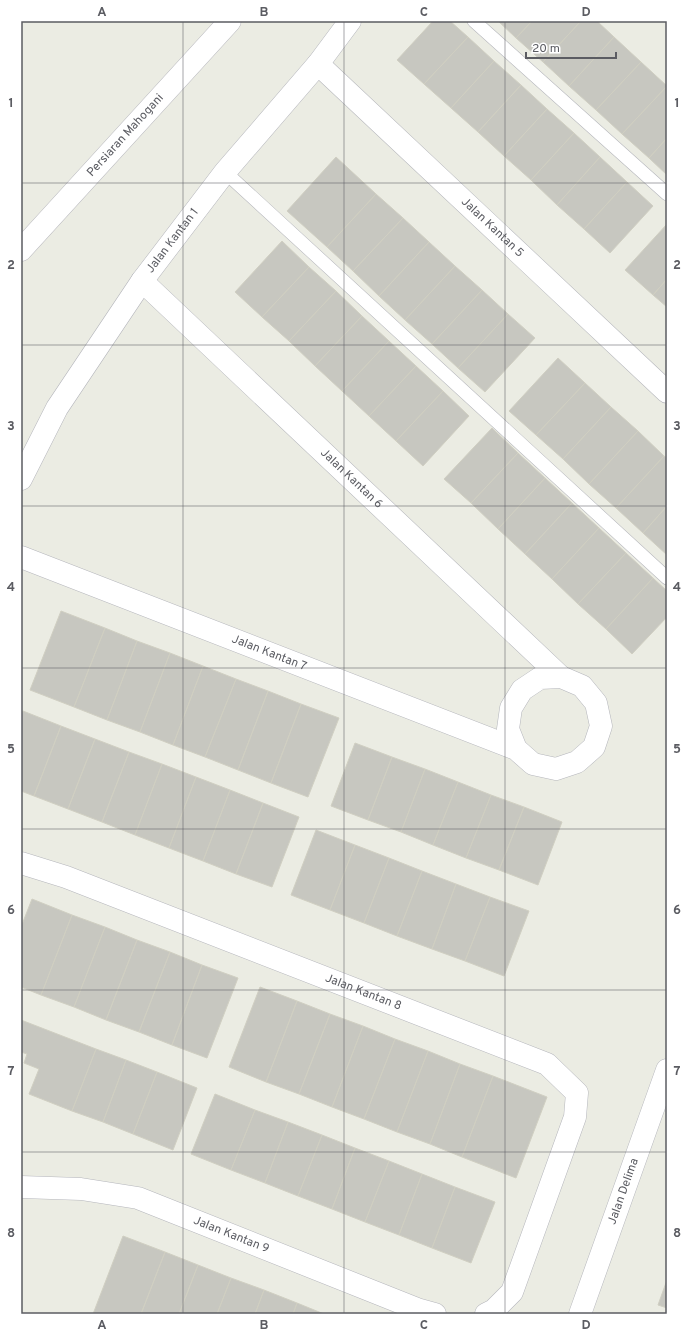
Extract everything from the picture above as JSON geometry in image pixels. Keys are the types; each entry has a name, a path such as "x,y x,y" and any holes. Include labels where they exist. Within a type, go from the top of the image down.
{"street":[{"name":"Persiaran Mahogani","path":"21,250 230,21"},
{"name":"Jalan Kantan 1","path":"21,479 57,408 142,281 225,172 318,64 350,21"},
{"name":"Jalan Kantan 5","path":"318,64 667,392"},
{"name":"Jalan Kantan 6","path":"142,281 561,677"},
{"name":"Jalan Kantan 7","path":"21,558 516,749"},
{"path":"561,677 582,686 596,703 600,726 594,747 577,762 556,768 534,764 516,749 508,729 511,708 522,690 540,678 561,677"},
{"name":"Jalan Kantan 8","path":"21,863 66,877 547,1064 577,1093 575,1117 512,1292 494,1310 486,1314"},
{"name":"Jalan Delima","path":"580,1314 667,1070"},
{"name":"Jalan Kantan 9","path":"21,1187 81,1189 138,1198 417,1309 435,1314"}],"lane":[{"path":"474,21 667,194"},
{"path":"225,172 667,578"}],"building":[{"path":"433,21 450,21 468,37 424,84 397,60"},
{"path":"498,21 532,21 516,38"},
{"path":"532,21 581,21 543,62 516,38"},
{"path":"581,21 597,21 614,37 569,86 543,62"},
{"path":"468,37 494,61 451,108 424,84"},
{"path":"614,37 641,62 596,110 569,86"},
{"path":"494,61 521,85 478,132 451,108"},
{"path":"641,62 667,86 622,134 596,110"},
{"path":"521,85 547,109 504,156 478,132"},
{"path":"667,86 667,138 649,158 622,134"},
{"path":"547,109 574,133 531,180 504,156"},
{"path":"574,133 600,157 557,205 531,180"},
{"path":"667,138 667,175 649,158"},
{"path":"336,157 376,194 327,247 287,211"},
{"path":"600,157 627,182 584,229 557,205"},
{"path":"627,182 653,206 610,253 584,229"},
{"path":"376,194 403,218 353,271 327,247"},
{"path":"403,218 429,242 379,296 353,271"},
{"path":"667,224 667,279 653,295 625,270"},
{"path":"282,241 309,267 262,317 235,292"},
{"path":"429,242 455,266 405,320 379,296"},
{"path":"455,266 482,290 432,344 405,320"},
{"path":"309,267 336,291 289,341 262,317"},
{"path":"667,279 667,307 653,295"},
{"path":"482,290 508,314 458,368 432,344"},
{"path":"336,291 362,316 315,366 289,341"},
{"path":"508,314 535,338 485,392 458,368"},
{"path":"362,316 389,341 342,391 315,366"},
{"path":"389,341 416,366 369,416 342,391"},
{"path":"558,358 585,383 536,435 509,411"},
{"path":"416,366 443,391 396,441 369,416"},
{"path":"585,383 611,407 563,459 536,435"},
{"path":"443,391 469,416 423,466 396,441"},
{"path":"611,407 638,431 589,484 563,459"},
{"path":"492,428 518,453 471,503 444,479"},
{"path":"638,431 664,456 616,508 589,484"},
{"path":"518,453 545,478 498,529 471,503"},
{"path":"664,456 667,458 667,506 643,533 616,508"},
{"path":"545,478 572,503 525,554 498,529"},
{"path":"572,503 599,528 552,579 525,554"},
{"path":"667,506 667,555 643,533"},
{"path":"599,528 626,553 578,604 552,579"},
{"path":"626,553 653,578 606,629 578,604"},
{"path":"653,578 667,591 667,617 632,654 606,629"},
{"path":"61,611 105,628 74,707 30,690"},
{"path":"105,628 137,641 107,720 74,707"},
{"path":"137,641 170,653 140,732 107,720"},
{"path":"170,653 203,666 173,745 140,732"},
{"path":"203,666 236,679 205,757 173,745"},
{"path":"236,679 268,691 238,770 205,757"},
{"path":"268,691 301,704 271,783 238,770"},
{"path":"301,704 339,718 308,797 271,783"},
{"path":"23,711 61,726 34,796 21,791 21,715"},
{"path":"61,726 95,739 68,809 34,796"},
{"path":"95,739 129,752 102,822 68,809"},
{"path":"355,743 392,757 368,820 331,806"},
{"path":"129,752 162,764 135,835 102,822"},
{"path":"392,757 425,769 401,832 368,820"},
{"path":"162,764 196,777 169,848 135,835"},
{"path":"425,769 458,782 433,845 401,832"},
{"path":"196,777 230,790 203,861 169,848"},
{"path":"458,782 491,795 466,858 433,845"},
{"path":"230,790 263,803 236,874 203,861"},
{"path":"491,795 524,807 499,870 466,858"},
{"path":"263,803 299,817 272,887 236,874"},
{"path":"524,807 562,822 538,885 499,870"},
{"path":"316,830 355,845 330,910 291,895"},
{"path":"355,845 389,858 364,923 330,910"},
{"path":"389,858 422,871 397,936 364,923"},
{"path":"422,871 456,884 432,949 397,936"},
{"path":"456,884 490,897 465,961 432,949"},
{"path":"490,897 529,911 504,976 465,961"},
{"path":"32,899 72,915 41,995 21,987 21,927"},
{"path":"72,915 105,927 74,1007 41,995"},
{"path":"105,927 137,940 106,1020 74,1007"},
{"path":"137,940 170,952 139,1032 106,1020"},
{"path":"170,952 202,965 172,1045 139,1032"},
{"path":"202,965 238,978 207,1058 172,1045"},
{"path":"260,987 297,1001 266,1082 229,1067"},
{"path":"297,1001 330,1014 299,1094 266,1082"},
{"path":"330,1014 363,1026 332,1107 299,1094"},
{"path":"21,1020 96,1049 72,1111 29,1094 39,1069 24,1063 27,1054 21,1052"},
{"path":"363,1026 395,1039 364,1119 332,1107"},
{"path":"395,1039 428,1051 397,1132 364,1119"},
{"path":"96,1049 126,1060 103,1122 72,1111"},
{"path":"428,1051 460,1064 430,1144 397,1132"},
{"path":"126,1060 157,1072 133,1134 103,1122"},
{"path":"460,1064 493,1076 462,1157 430,1144"},
{"path":"157,1072 197,1088 173,1150 133,1134"},
{"path":"493,1076 547,1097 516,1178 462,1157"},
{"path":"215,1094 255,1110 231,1170 191,1154"},
{"path":"255,1110 288,1122 265,1183 231,1170"},
{"path":"288,1122 322,1135 298,1196 265,1183"},
{"path":"322,1135 355,1148 332,1209 298,1196"},
{"path":"355,1148 389,1161 365,1222 332,1209"},
{"path":"389,1161 422,1174 399,1235 365,1222"},
{"path":"422,1174 455,1187 432,1248 399,1235"},
{"path":"455,1187 495,1202 471,1263 432,1248"},
{"path":"123,1236 165,1252 141,1314 93,1314"},
{"path":"165,1252 198,1265 179,1314 141,1314"},
{"path":"198,1265 231,1278 217,1314 179,1314"},
{"path":"231,1278 264,1290 255,1314 217,1314"},
{"path":"667,1280 667,1308 658,1305"},
{"path":"264,1290 297,1303 293,1314 255,1314"},
{"path":"297,1303 324,1314 293,1314"}]}
